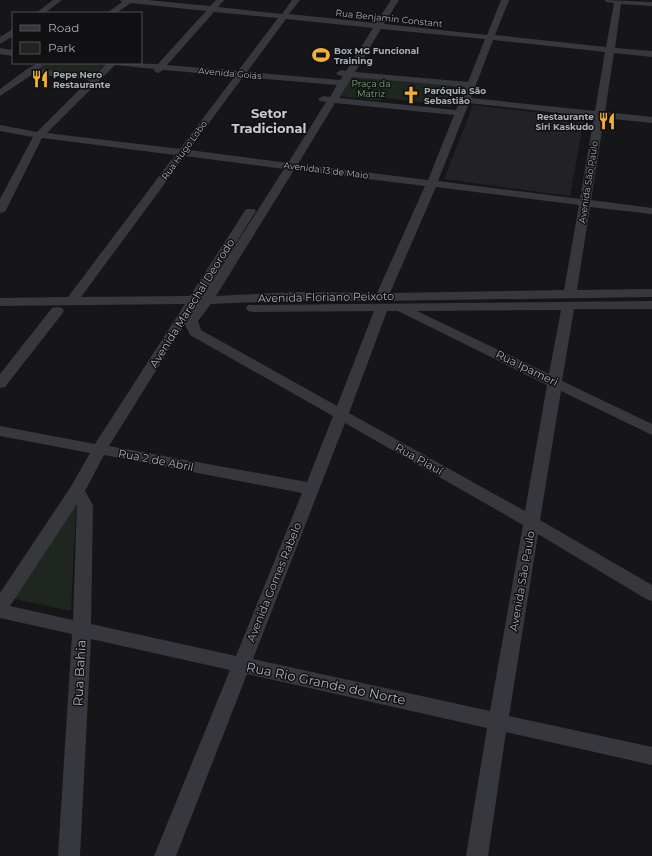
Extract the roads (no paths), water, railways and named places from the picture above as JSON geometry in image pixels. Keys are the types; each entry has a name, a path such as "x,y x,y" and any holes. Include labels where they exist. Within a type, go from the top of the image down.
{"street":[{"path":"41,12 58,0"},
{"path":"113,12 132,0"},
{"path":"122,12 132,0"},
{"name":"Rua Benjamin Constant","path":"132,0 283,18 652,54"},
{"path":"160,68 220,0"},
{"name":"Rua Hugo Lobo","path":"72,301 296,0"},
{"name":"Avenida Marechal Deorodo","path":"374,27 387,0"},
{"name":"Avenida Marechal Deorodo","path":"0,607 77,491 99,450 196,308 339,80 374,27 395,0"},
{"name":"Avenida Gomes Rabelo","path":"165,856 312,489 382,302 432,183 505,0"},
{"path":"615,0 652,4"},
{"name":"Avenida São Paulo","path":"477,856 498,721 610,50 615,0"},
{"path":"0,41 12,33"},
{"path":"0,51 12,53"},
{"path":"0,93 40,64"},
{"path":"0,210 39,135 96,78 113,64"},
{"name":"Avenida Goiás","path":"113,64 238,76 471,85"},
{"path":"30,71 96,78"},
{"path":"327,100 460,113"},
{"path":"465,100 652,120"},
{"name":"Avenida 13 de Maio","path":"0,128 39,135 652,211"},
{"name":"Avenida Floriano Peixoto","path":"569,300 652,293"},
{"name":"Avenida Floriano Peixoto","path":"0,302 58,311 196,308 297,301 382,302 569,300 652,305"},
{"name":"Avenida Floriano Peixoto","path":"0,311 22,306 72,301 196,308"},
{"name":"Avenida Floriano Peixoto","path":"382,302 401,307 471,301"},
{"name":"Rua Ipameri","path":"401,307 652,430"},
{"name":"Rua Piauí","path":"196,308 195,332 532,522 652,594"},
{"path":"0,384 58,311"},
{"name":"Rua 2 de Abril","path":"0,431 312,489"},
{"name":"Rua Bahia","path":"69,856 82,629 85,505 77,491"},
{"name":"Rua Rio Grande do Norte","path":"0,611 652,756"}],"place":[{"name":"Box MG Funcional Training","path":"321,55"},
{"name":"Pepe Nero Restaurante","path":"40,79"},
{"name":"Paróquia São Sebastião","path":"411,95"},
{"name":"Restaurante Siri Kaskudo","path":"607,121"}],"district":[{"name":"Setor Tradicional","path":"269,120"}],"park label":[{"name":"Praça da Matriz","path":"371,88"}]}
